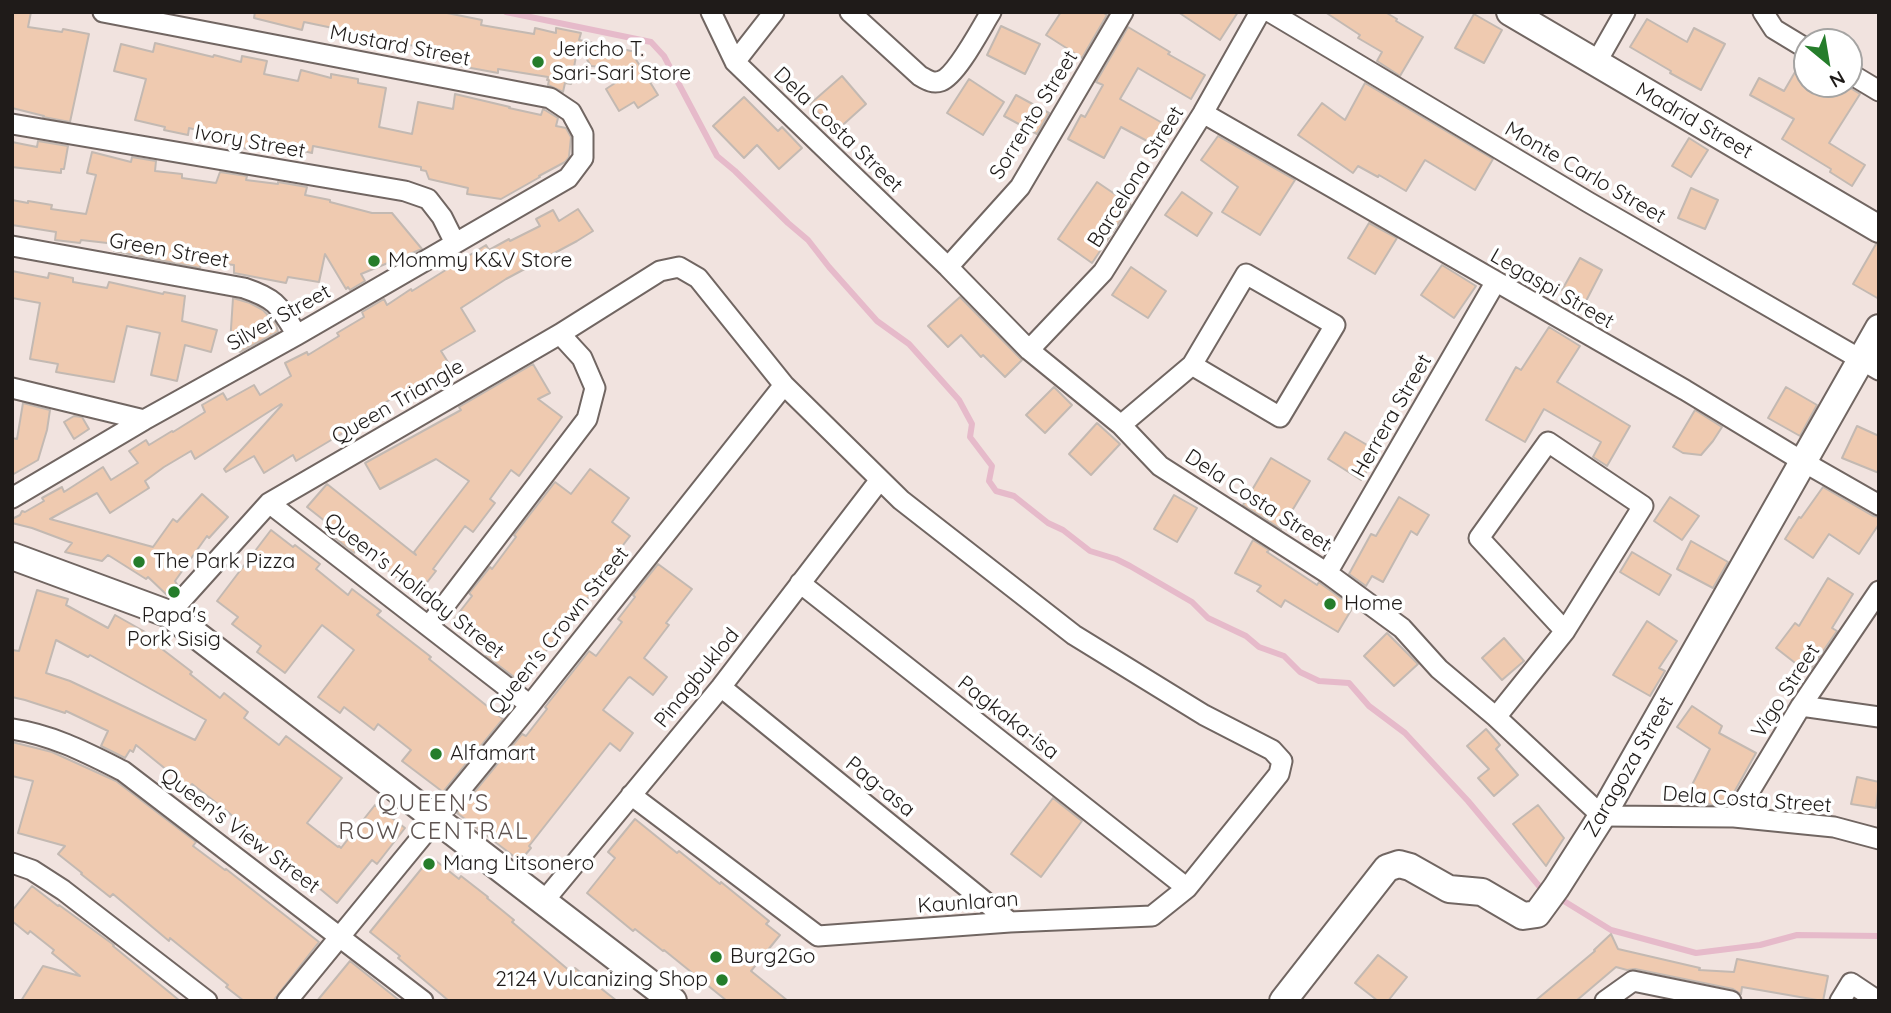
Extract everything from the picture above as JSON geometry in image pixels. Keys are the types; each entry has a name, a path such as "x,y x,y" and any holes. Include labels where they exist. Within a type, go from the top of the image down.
{"street":[{"name":"Mustard Street","path":"103,12 550,98 571,112 583,134 583,158 568,178"},
{"name":"Dela Costa Street","path":"711,12 735,62 948,267 1029,350 1121,425 1160,466 1327,573 1402,628 1438,669 1496,717 1602,816 1734,817 1834,827 1879,839"},
{"path":"735,62 774,12"},
{"path":"850,12 920,76 932,83 943,81 963,58 991,12"},
{"name":"Sorrento Street","path":"948,267 1020,187 1123,12"},
{"name":"Barcelona Street","path":"1029,350 1102,272 1203,113 1260,12"},
{"name":"Monte Carlo Street","path":"1270,12 1588,202 1870,365"},
{"name":"Madrid Street","path":"1510,12 1600,56 1879,215"},
{"name":"Madrid Street","path":"1540,12 1600,56 1879,229"},
{"path":"1600,56 1625,12"},
{"path":"1763,12 1774,29 1793,41"},
{"path":"1863,81 1879,91"},
{"name":"Legaspi Street","path":"1203,113 1879,505"},
{"name":"Ivory Street","path":"12,124 405,191 428,199 442,217 456,243"},
{"name":"Silver Street","path":"12,498 568,178"},
{"name":"Green Street","path":"12,246 244,288 262,294 279,306 297,335"},
{"name":"Queen Triangle","path":"169,614 270,503 560,334 660,271 679,267 698,278 784,385"},
{"path":"1121,425 1192,365 1246,274 1335,325 1280,417 1192,365"},
{"name":"Herrera Street","path":"1327,573 1495,283"},
{"name":"Zaragoza Street","path":"1283,1001 1387,868 1399,864 1410,867 1449,889 1482,892 1524,916 1537,914 1602,816 1802,461 1870,365 1879,328"},
{"path":"429,626 587,419 595,388 582,358 560,334"},
{"path":"784,385 879,481"},
{"name":"Queen's Crown Street","path":"287,1001 530,705 784,385"},
{"path":"12,388 144,420"},
{"path":"1496,717 1565,631 1643,506 1548,442 1479,538 1565,631"},
{"name":"Pinagbuklod","path":"544,901 721,687 879,481"},
{"name":"Kaunlaran","path":"631,795 818,936 1010,922 1152,916 1187,888 1279,774 1282,761 1272,750 1204,715 1074,635 879,481"},
{"name":"Queen's Holiday Street","path":"270,503 530,705"},
{"path":"12,556 169,614 673,1001"},
{"name":"Pagkaka-isa","path":"800,583 1187,888"},
{"name":"Vigo Street","path":"1734,817 1801,706 1879,591"},
{"name":"Pag-asa","path":"721,687 1010,922"},
{"path":"1801,706 1879,717"},
{"name":"Queen's View Street","path":"12,729 36,733 79,748 123,771 423,1001"},
{"path":"12,863 32,870 63,890 207,1001"},
{"path":"1605,1001 1633,981 1731,1001"},
{"path":"1840,1001 1851,984 1878,1001"}],"building":[{"path":"12,12 31,12 28,27 89,34 70,122 12,108"},
{"path":"255,12 442,12 482,20 481,25 534,34 535,28 556,33 556,28 581,33 579,40 636,52 635,58 658,95 638,108 634,102 619,111 606,89 635,70 591,66 578,45 571,84 565,83 563,92 548,85 548,77 498,69 498,73 460,66 461,62 452,60 454,51 400,43 399,48 374,43 373,49 355,44 357,33 304,22 302,30 254,18"},
{"path":"1061,12 1102,12 1107,15 1082,58 1046,35"},
{"path":"1178,12 1238,12 1220,40"},
{"path":"1325,12 1385,12 1423,37 1400,76 1377,61 1382,52 1358,38 1360,35"},
{"path":"1474,14 1502,30 1484,63 1455,48"},
{"path":"1647,19 1687,42 1694,28 1725,44 1701,90 1630,47"},
{"path":"1001,26 1040,44 1025,74 987,55"},
{"path":"1128,27 1205,75 1191,99 1138,68 1120,99 1173,129 1162,149 1121,127 1104,158 1068,139 1081,115 1085,117 1103,85 1096,82"},
{"path":"155,43 241,62 242,56 267,61 264,74 298,81 301,70 331,78 331,74 358,79 358,83 386,88 379,127 412,134 418,102 453,109 455,94 541,115 543,109 558,118 556,126 566,128 571,137 569,157 565,162 501,199 467,194 468,188 429,179 421,167 313,146 312,153 253,139 251,150 224,143 225,137 189,128 188,135 164,130 165,127 135,120 146,79 114,71 121,44 153,52"},
{"path":"842,76 866,104 835,132 810,104"},
{"path":"1793,76 1793,98 1857,98 1829,143 1865,165 1852,186 1830,172 1831,169 1782,139 1794,119 1750,95 1759,78 1784,91"},
{"path":"969,79 1004,102 983,135 947,113"},
{"path":"1365,83 1493,159 1475,190 1425,160 1406,191 1358,166 1353,173 1298,135 1322,103 1345,120"},
{"path":"1016,95 1049,113 1037,134 1004,116"},
{"path":"744,97 778,131 782,127 802,148 779,169 757,145 744,158 713,126"},
{"path":"1218,136 1295,180 1260,235 1222,212 1238,187 1201,160"},
{"path":"1689,138 1708,150 1691,177 1672,166"},
{"path":"38,141 68,146 61,173 12,167 12,142 37,147"},
{"path":"92,152 131,162 132,157 156,161 155,171 182,174 182,178 216,183 220,172 247,176 246,180 307,187 305,195 372,213 392,213 422,249 361,274 365,281 350,290 348,287 346,289 325,254 319,282 288,277 286,283 234,273 234,265 202,261 200,268 114,251 116,244 55,240 56,232 12,225 12,200 52,205 51,209 86,214 96,175 87,173"},
{"path":"1097,182 1131,205 1092,263 1058,239"},
{"path":"1691,188 1718,200 1705,229 1678,218"},
{"path":"1182,192 1212,213 1197,236 1165,215"},
{"path":"578,209 593,231 506,279 461,308 475,331 441,351 451,367 386,402 390,408 296,461 293,455 264,473 254,456 226,472 224,469 281,404 195,459 191,451 164,467 145,481 149,488 110,513 97,493 50,519 153,547 173,519 177,522 202,494 228,517 209,538 207,536 175,581 178,586 168,596 148,577 146,579 108,555 102,561 65,552 72,543 12,523 12,519 22,511 25,512 44,501 42,498 62,487 64,492 103,467 111,480 138,463 129,451 146,440 149,445 173,432 205,412 202,405 223,393 227,400 254,385 260,395 291,376 285,363 307,352 308,355 339,336 337,333 364,317 362,312 384,299 387,305 486,245 489,250 540,226 536,219 553,210 559,221"},
{"path":"1369,223 1397,238 1375,274 1348,258"},
{"path":"1876,244 1879,245 1879,299 1853,284"},
{"path":"1580,258 1602,270 1585,303 1562,290"},
{"path":"1442,265 1476,286 1454,318 1421,295"},
{"path":"1131,267 1166,291 1148,318 1112,295"},
{"path":"12,271 48,278 49,273 73,278 73,282 107,288 109,282 185,296 182,321 217,330 211,352 185,345 177,381 151,375 160,333 127,326 114,382 56,372 58,364 30,359 40,303 12,298"},
{"path":"960,297 1022,360 1005,377 983,355 981,357 961,335 948,347 928,326"},
{"path":"233,298 263,310 276,324 278,332 240,352 230,344"},
{"path":"1549,327 1580,346 1557,382 1630,426 1607,466 1593,457 1601,442 1544,409 1525,442 1486,420 1516,367 1521,370"},
{"path":"533,364 550,393 538,399 562,417 519,476 511,470 490,499 495,503 473,532 465,526 417,595 359,546 354,553 330,534 335,529 307,507 327,484 416,555 414,552 469,481 436,459 380,489 365,463 461,410 459,407"},
{"path":"1054,387 1072,405 1045,433 1026,415"},
{"path":"1786,387 1817,405 1800,436 1768,418"},
{"path":"23,403 50,410 47,430 38,460 12,475 12,438 17,439"},
{"path":"1695,410 1722,427 1701,455 1683,453 1673,447"},
{"path":"74,416 82,417 89,429 74,439 64,422"},
{"path":"1097,423 1120,444 1091,475 1069,454"},
{"path":"1857,426 1879,436 1879,473 1842,458"},
{"path":"1345,432 1379,452 1361,480 1328,459"},
{"path":"1271,458 1310,481 1281,529 1243,505"},
{"path":"590,469 629,498 612,522 630,536 604,570 606,572 574,618 522,683 486,656 489,651 451,623 472,596 469,593 490,567 492,569 516,537 514,535 555,482 571,494"},
{"path":"1823,487 1879,517 1879,524 1859,554 1829,534 1813,558 1785,539"},
{"path":"1174,495 1197,508 1177,542 1154,529"},
{"path":"1399,497 1429,515 1417,535 1411,531 1383,582 1372,576 1366,586 1349,574 1371,534 1376,536"},
{"path":"1670,497 1699,516 1682,540 1654,521"},
{"path":"271,530 320,564 316,569 348,595 352,589 381,611 377,615 503,719 443,792 402,761 411,750 378,724 374,730 344,707 340,713 318,697 354,650 322,625 285,673 257,652 261,646 232,624 238,617 217,601"},
{"path":"1253,540 1269,550 1267,552 1317,585 1319,582 1353,607 1338,632 1285,600 1281,607 1257,591 1261,586 1235,573"},
{"path":"1691,541 1728,562 1713,588 1677,569"},
{"path":"1632,552 1671,575 1659,595 1620,572"},
{"path":"658,564 692,589 644,658 667,677 653,695 628,678 603,710 633,733 620,751 610,743 520,861 457,813 522,734 526,736 589,651 596,656 622,622 618,619 635,597 633,595"},
{"path":"1828,578 1853,594 1832,628 1837,631 1808,673 1776,648 1795,623 1799,626"},
{"path":"37,590 68,599 66,605 108,628 115,615 147,633 145,636 192,672 190,674 220,698 224,693 248,712 244,718 279,745 286,736 342,778 307,823 338,847 341,848 375,805 405,828 377,864 372,860 337,903 223,808 192,784 189,788 136,745 133,752 130,750 125,758 101,746 108,731 66,711 65,713 12,697 12,650 19,651","holes":["56,640 88,657 90,655 206,720 195,740 70,681 46,673"]},
{"path":"1647,621 1677,641 1659,668 1665,671 1650,696 1613,675"},
{"path":"1387,633 1418,664 1394,686 1364,656"},
{"path":"1504,638 1524,661 1502,680 1482,658"},
{"path":"1692,706 1722,726 1719,733 1756,753 1727,805 1711,805 1688,793 1710,749 1677,727"},
{"path":"1486,729 1500,745 1496,749 1518,775 1494,796 1478,778 1489,769 1467,746"},
{"path":"12,742 52,752 116,781 196,842 193,846 319,942 273,1001 244,1001 170,938 169,941 113,894 110,897 81,874 58,854 65,846 18,833 33,781 12,776"},
{"path":"1857,777 1879,782 1876,808 1851,804"},
{"path":"1053,798 1082,821 1041,877 1011,854"},
{"path":"1538,805 1564,838 1546,866 1513,824"},
{"path":"635,819 769,921 766,924 780,935 751,971 788,1001 727,1001 587,893 615,858 608,852"},
{"path":"431,857 488,897 514,920 512,922 571,972 575,968 617,1001 449,1001 370,932"},
{"path":"32,886 114,945 180,1001 21,1001 43,966 80,976 52,953 54,950 12,921 12,911"},
{"path":"1611,934 1618,949 1700,968 1699,970 1734,972 1737,959 1828,976 1823,1001 1742,987 1741,994 1733,989 1616,967 1576,1001 1535,1001 1595,951"},
{"path":"1378,955 1407,977 1388,1001 1378,1001 1355,983"},
{"path":"350,961 400,1001 317,1001"}],"waterway":[{"path":"506,12 651,42 664,56 717,156 808,240 877,321 909,344 959,400 972,424 970,437 992,466 989,481 996,491 1014,496 1090,551 1130,566 1192,602 1208,618 1246,636 1259,647 1284,656 1300,672 1319,681 1349,683 1369,706 1405,733 1468,801 1539,886 1546,890"},
{"path":"1559,898 1611,930 1696,953 1760,945 1797,935 1879,936"}],"place":[{"name":"Jericho T. Sari-Sari Store","path":"538,62"},
{"name":"Mommy K&V Store","path":"374,261"},
{"name":"The Park Pizza","path":"139,562"},
{"name":"Papa's Pork Sisig","path":"174,592"},
{"name":"Home","path":"1330,604"},
{"name":"Alfamart","path":"436,754"},
{"name":"Mang Litsonero","path":"429,864"},
{"name":"Burg2Go","path":"716,957"},
{"name":"2124 Vulcanizing Shop","path":"722,980"}],"district":[{"name":"QUEEN'S ROW CENTRAL","path":"434,818"}]}
